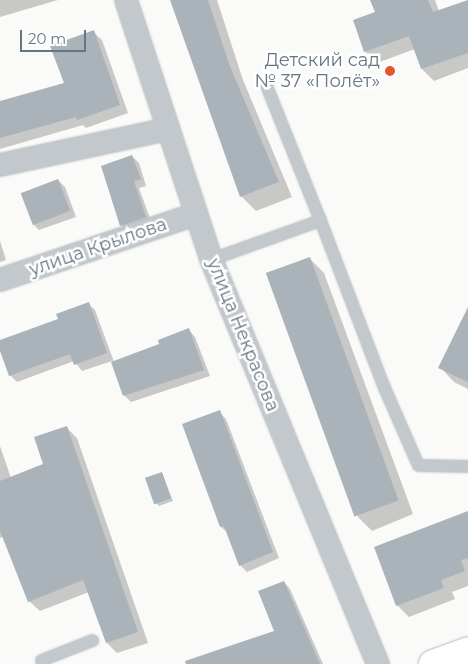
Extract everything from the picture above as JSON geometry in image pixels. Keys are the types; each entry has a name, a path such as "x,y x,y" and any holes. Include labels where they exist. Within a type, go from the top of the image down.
{"street":[{"name":"улица Некрасова","path":"126,0 211,259 378,664"},
{"path":"0,165 168,128"},
{"name":"улица Крылова","path":"0,280 196,214"},
{"path":"433,664 468,651"}],"lane":[{"path":"266,85 383,384 418,465 468,466"},
{"path":"211,259 320,220"},
{"path":"43,664 41,660 92,640"}],"building":[{"path":"170,0 208,0 229,64 279,182 240,197"},
{"path":"370,0 428,0 433,12 468,0 468,53 421,69 409,36 364,52 353,20 375,12"},
{"path":"94,30 120,105 77,120 76,117 0,138 0,101 64,83 50,46"},
{"path":"132,155 141,179 134,181 146,217 120,226 101,166"},
{"path":"58,179 70,211 33,225 21,193"},
{"path":"310,257 399,500 354,516 266,273"},
{"path":"89,302 107,353 74,365 70,354 9,376 0,351 0,340 58,319 56,314"},
{"path":"468,307 468,382 438,368"},
{"path":"189,328 204,370 123,396 111,362 159,344 158,340"},
{"path":"220,410 273,552 239,566 224,526 220,527 182,424"},
{"path":"67,426 138,632 106,643 83,580 28,602 0,531 0,481 43,464 34,437"},
{"path":"162,472 171,498 154,504 145,478"},
{"path":"468,511 468,558 461,560 465,571 441,580 444,588 396,606 374,547"},
{"path":"284,581 320,664 186,664 185,661 274,631 258,591"}],"place":[{"name":"Детский сад № 37 «Полёт»","path":"390,71"}]}
